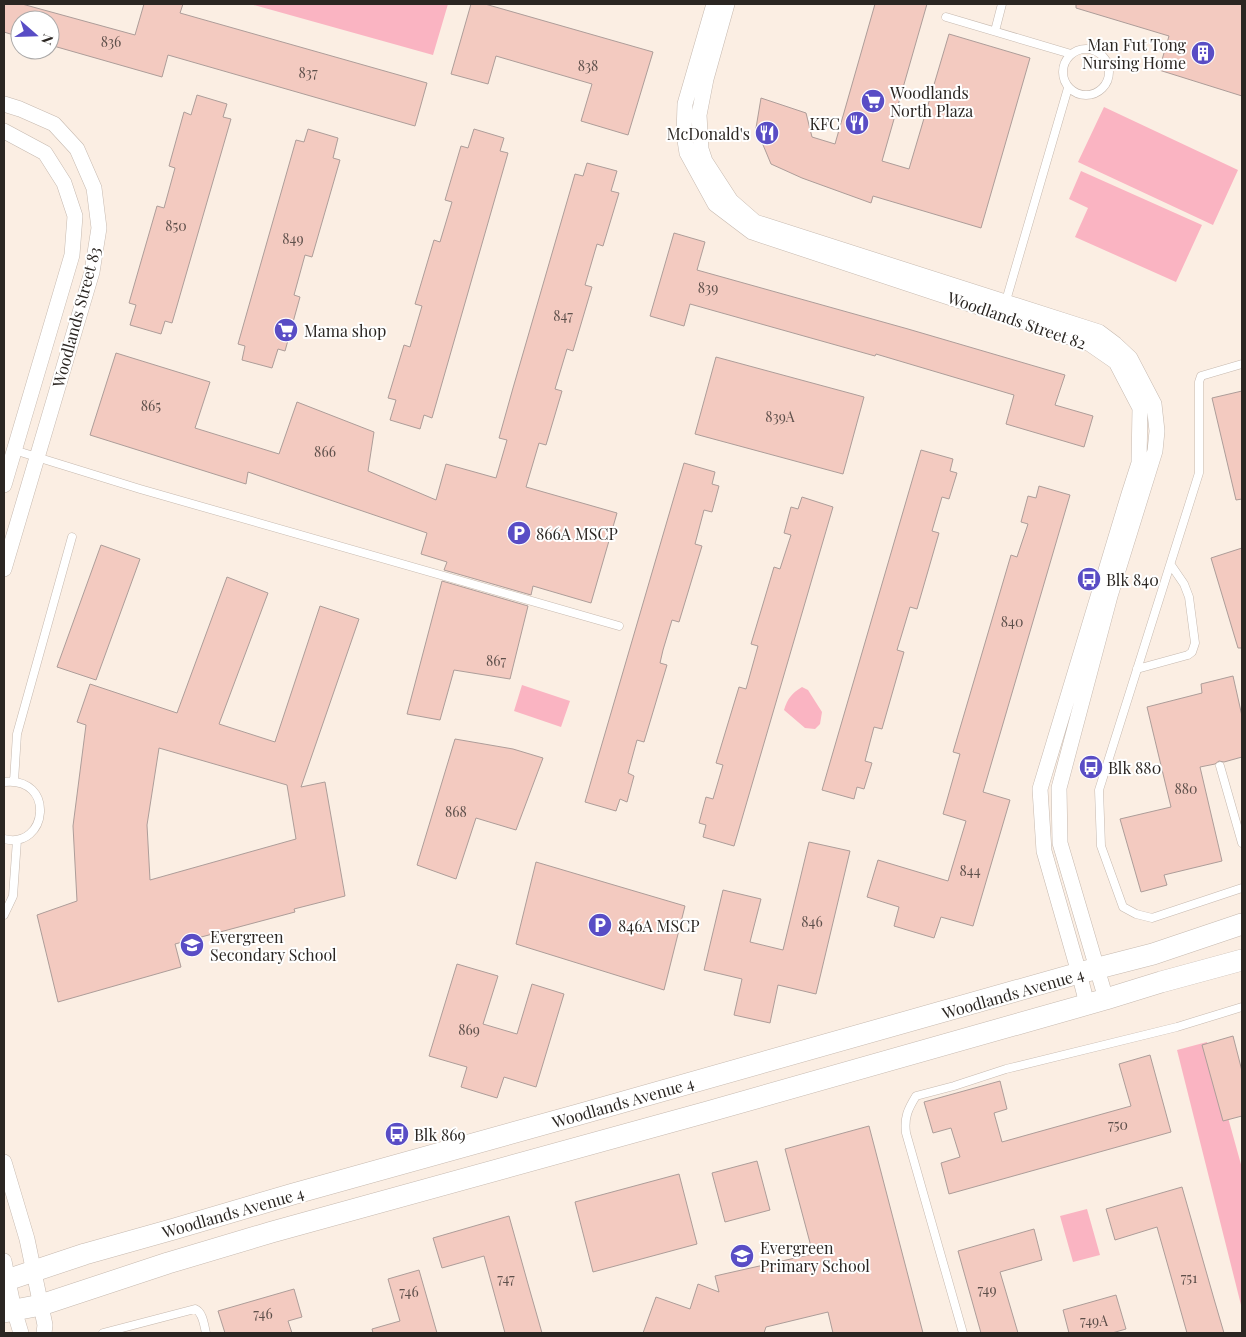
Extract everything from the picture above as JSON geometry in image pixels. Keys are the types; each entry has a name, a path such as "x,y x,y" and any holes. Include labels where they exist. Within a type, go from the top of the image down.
{"main road":[{"name":"Woodlands Avenue 4","path":"5,1274 33,1272 85,1254 174,1230 293,1194 1153,954 1242,924"},
{"name":"Woodlands Avenue 4","path":"9,1311 41,1305 168,1263 272,1232 707,1112 1242,960"}],"street":[{"name":"Woodlands Street 82","path":"714,4 685,104 684,134 687,153 716,204 752,232 906,277 1003,308 1099,332 1116,344 1130,358 1154,404 1157,431 1155,450 1110,596 1058,788 1060,843 1096,1002"},
{"name":"Woodlands Street 82","path":"727,4 706,79 699,115 705,161 731,201 755,222 906,277"},
{"name":"Woodlands Street 83","path":"4,104 54,124 77,149 94,188 99,228 92,272 4,569"},
{"name":"Woodlands Street 83","path":"4,131 45,153 64,183 75,216 72,255 4,485"},
{"path":"4,1162 27,1239 45,1325 44,1333"},
{"path":"5,1274 9,1311 20,1333"}],"lane":[{"path":"995,31 1002,4"},
{"path":"946,17 1071,54"},
{"path":"1082,48 1094,50 1104,56 1110,67 1108,80 1103,88 1091,96 1078,95 1068,88 1063,77 1063,70 1064,64 1071,54 1082,48"},
{"name":"Woodlands Street 82","path":"1003,308 1068,88"},
{"path":"1242,364 1201,376 1199,382 1199,473 1099,790 1100,846 1123,907 1136,914 1152,918 1242,888"},
{"path":"14,450 159,494 619,626"},
{"path":"14,781 17,734 72,537"},
{"path":"1137,669 1188,655 1192,652 1195,643 1189,597 1184,584 1171,565"},
{"path":"1220,766 1242,843"},
{"path":"4,782 14,781 23,783 31,788 37,796 41,814 33,831 26,837 17,840 4,839"},
{"path":"4,915 13,896 17,840"},
{"path":"963,1333 906,1133 905,1121 909,1108 916,1096 1006,1069 1176,1027 1242,1007"},
{"path":"103,1333 195,1309 199,1310 206,1333"}],"shaded area":[{"path":"250,4 448,4 433,55"},
{"path":"1104,107 1238,170 1213,225 1078,162"},
{"path":"1081,171 1202,225 1176,282 1075,237 1088,208 1069,199"},
{"path":"522,685 570,701 561,727 514,711"},
{"path":"802,687 808,690 822,712 820,724 815,729 805,728 784,710 790,697"},
{"path":"1207,1042 1242,1168 1242,1309 1177,1050"},
{"path":"1087,1209 1100,1255 1073,1262 1060,1216"}],"building":[{"path":"4,4 22,4 44,10 10,10 10,34 4,32"},
{"path":"144,4 183,4 180,13 427,83 415,126 168,55 162,77 60,48 60,14 135,35"},
{"path":"471,4 485,4 653,52 628,135 581,121 592,84 496,56 488,84 451,74"},
{"path":"875,4 927,4 882,161 909,169 949,34 1030,58 981,228 873,196 871,203 802,178 771,164 756,128 761,98 806,113 812,137 835,144"},
{"name":"Man Fut Tong Nursing Home","path":"1076,4 1242,4 1242,96 1159,70 1169,36 1076,8"},
{"path":"197,95 227,104 223,117 231,119 172,323 165,321 161,334 130,325 136,305 129,303 157,206 164,208 175,168 169,166 184,112 191,115"},
{"path":"308,129 338,138 333,158 340,160 312,257 305,255 294,295 300,297 285,351 278,349 272,368 242,360 245,346 238,344 296,140 304,142"},
{"path":"474,129 504,138 500,151 508,153 432,418 424,415 420,429 390,420 396,400 388,398 404,345 410,347 422,306 415,304 434,240 440,242 452,202 445,200 461,146 468,148"},
{"path":"587,163 617,171 611,191 619,193 603,246 597,244 585,285 592,287 573,351 567,349 555,389 562,391 546,445 539,443 526,487 617,513 591,603 533,586 531,595 444,570 447,562 421,554 427,533 248,472 246,484 90,435 116,353 210,382 195,428 279,454 297,402 374,432 368,471 436,500 446,464 496,478 507,440 499,438 513,388 575,174 583,176"},
{"path":"674,233 705,242 697,270 1065,375 1055,405 1093,416 1084,447 1006,424 1014,395 876,354 875,356 690,304 684,326 650,316"},
{"path":"716,357 864,397 843,474 695,434"},
{"path":"1242,391 1242,499 1236,500 1212,398"},
{"path":"921,450 953,459 950,471 957,473 949,499 942,497 932,531 939,533 917,609 910,607 897,650 904,652 882,729 874,727 865,761 872,763 864,789 857,787 854,799 822,790"},
{"path":"684,463 715,472 712,484 719,486 712,512 704,510 695,544 702,546 679,622 672,620 663,650 660,663 667,665 644,742 637,740 628,773 634,776 627,802 620,799 616,811 585,802"},
{"path":"1039,486 1070,495 983,792 1010,800 973,926 941,917 934,938 894,926 899,907 867,897 878,860 948,881 966,821 943,814 960,754 953,752 1011,555 1017,557 1028,524 1021,522 1028,496 1036,498"},
{"path":"802,497 833,507 734,846 703,837 706,825 699,823 706,797 713,799 723,765 716,763 739,687 746,689 758,646 751,644 774,567 780,569 791,535 784,533 791,507 798,509"},
{"path":"101,545 140,559 96,680 57,667"},
{"path":"1242,548 1242,648 1238,648 1211,558"},
{"path":"227,577 268,593 219,724 275,742 320,606 359,619 301,787 325,782 345,896 294,909 295,912 175,944 181,967 58,1002 37,915 77,901 73,826 86,725 77,722 90,684 177,713","holes":["159,748 287,785 296,839 150,880 147,825"]},
{"path":"442,581 528,606 510,679 454,670 440,720 407,714"},
{"path":"1233,676 1242,716 1242,757 1200,767 1222,861 1164,875 1167,885 1141,892 1120,819 1171,807 1147,707 1202,693 1201,684"},
{"path":"455,739 513,749 543,758 516,830 476,818 456,879 417,865"},
{"path":"809,842 850,851 816,994 778,985 770,1023 734,1015 742,979 704,970 723,890 761,899 750,942 783,950"},
{"name":"846A MSCP","path":"536,862 685,906 664,990 516,944"},
{"path":"457,964 498,976 483,1024 517,1034 532,984 564,994 536,1087 504,1077 497,1098 461,1087 467,1067 429,1056"},
{"path":"1233,1036 1242,1071 1242,1116 1223,1121 1202,1045"},
{"path":"1150,1055 1171,1132 949,1194 941,1163 960,1157 951,1128 933,1133 924,1102 1000,1081 1007,1109 994,1113 1002,1142 1131,1106 1119,1064"},
{"path":"869,1126 923,1333 833,1333 828,1312 766,1327 764,1333 643,1333 656,1297 690,1309 698,1284 719,1292 715,1276 813,1254 785,1149"},
{"path":"757,1161 770,1210 725,1222 712,1173"},
{"path":"679,1174 697,1244 593,1272 575,1202"},
{"path":"1182,1187 1224,1333 1187,1333 1157,1227 1115,1240 1106,1209"},
{"path":"509,1216 542,1333 505,1333 484,1256 442,1268 433,1238"},
{"path":"1034,1229 1042,1260 1000,1272 1018,1333 981,1333 958,1251"},
{"path":"419,1270 437,1333 373,1333 372,1329 400,1321 388,1279"},
{"path":"294,1289 302,1317 288,1321 292,1333 225,1333 218,1311"},
{"path":"1116,1295 1126,1329 1112,1333 1069,1333 1063,1310"}],"place":[{"name":"Man Fut Tong Nursing Home","path":"1203,53"},
{"name":"Woodlands North Plaza","path":"873,101"},
{"name":"KFC","path":"857,123"},
{"name":"McDonald's","path":"767,133"},
{"name":"Mama shop","path":"286,330"},
{"name":"866A MSCP","path":"519,533"},
{"name":"Blk 840","path":"1089,579"},
{"name":"Blk 880","path":"1091,767"},
{"name":"846A MSCP","path":"600,925"},
{"name":"Evergreen Secondary School","path":"192,945"},
{"name":"Blk 869","path":"397,1134"},
{"name":"Evergreen Primary School","path":"742,1256"}]}
